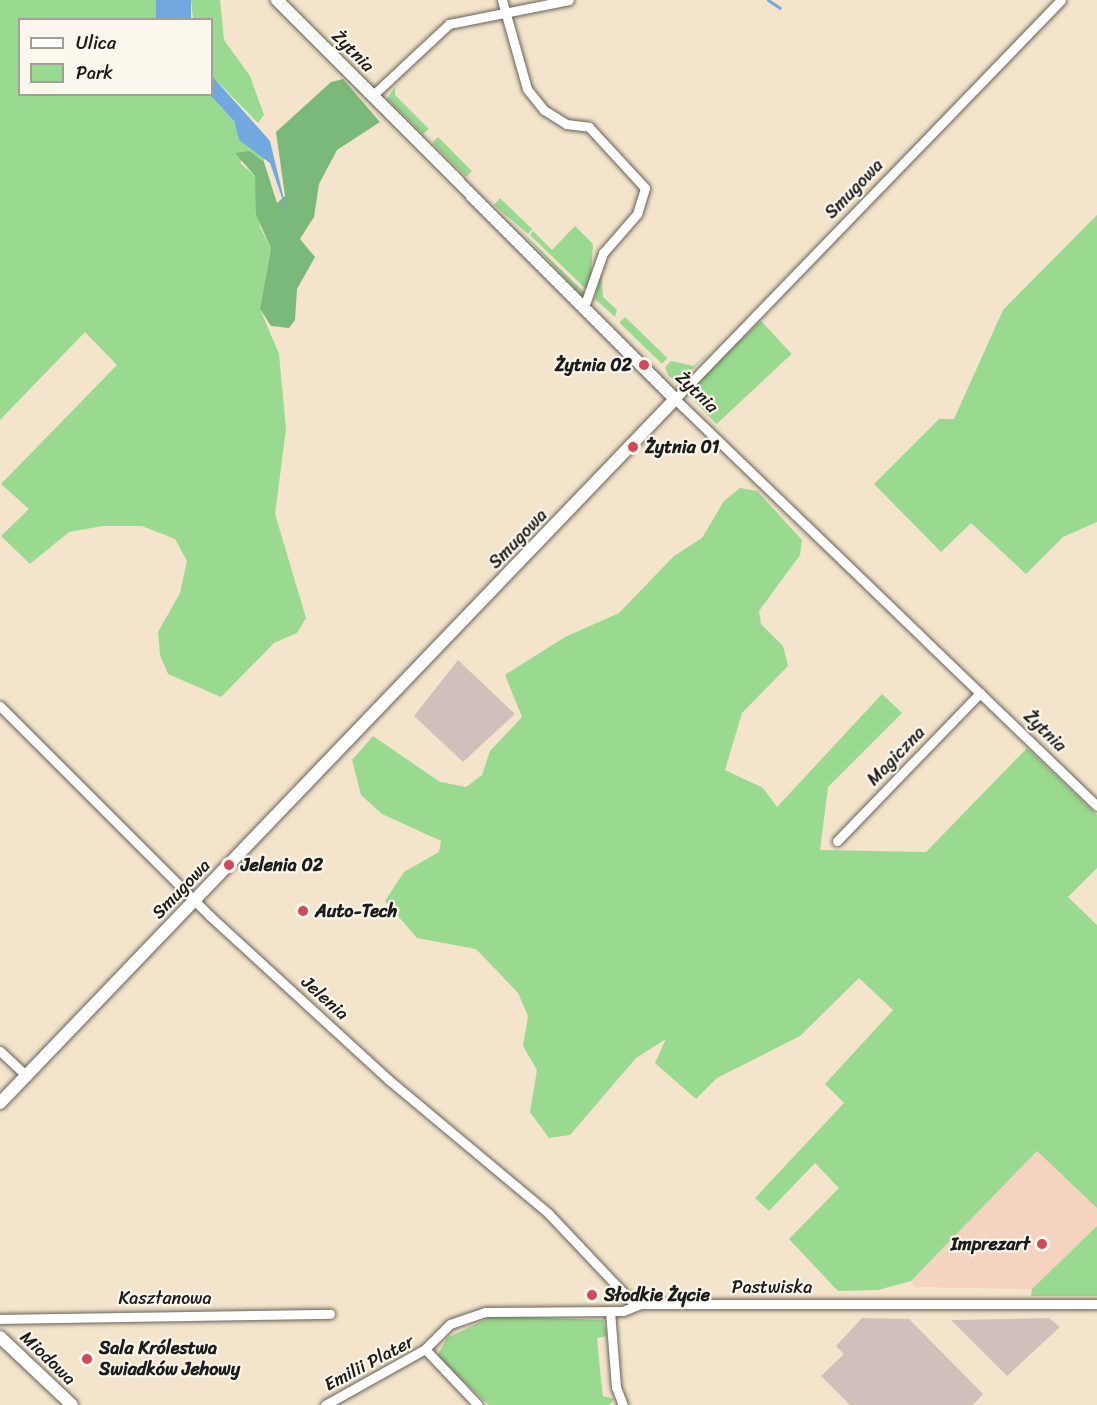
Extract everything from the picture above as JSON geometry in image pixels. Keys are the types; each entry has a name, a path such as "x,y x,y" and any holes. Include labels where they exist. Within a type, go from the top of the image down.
{"street":[{"name":"Żytnia","path":"277,0 675,399 1097,806"},
{"path":"502,0 515,62 544,110 566,124 589,127 645,188 637,214 603,254 584,307"},
{"path":"372,96 448,24 568,0"},
{"name":"Smugowa","path":"0,1103 1061,0"},
{"name":"Magiczna","path":"837,841 980,693"},
{"name":"Jelenia","path":"0,706 197,898 389,1080 548,1213 636,1305"},
{"path":"0,1051 27,1076"},
{"name":"Pastwiska","path":"425,1349 450,1324 485,1312 610,1311 636,1305 1097,1304"},
{"path":"610,1311 616,1387 623,1405"},
{"name":"Kasztanowa","path":"0,1319 330,1314"},
{"name":"Miodowa","path":"0,1337 72,1405"},
{"name":"Emilii Plater","path":"325,1405 425,1349 478,1405"}],"shaded area":[{"path":"458,660 515,714 463,762 414,716"},
{"path":"1037,1151 1097,1208 1097,1226 1032,1289 915,1287 911,1281"},
{"path":"862,1318 909,1319 983,1394 973,1405 850,1405 821,1376 844,1354 836,1346"},
{"path":"1049,1318 1060,1327 1007,1376 951,1320"}],"green space":[{"path":"0,0 156,0 157,18 18,18 18,96 211,96 234,121 239,140 264,154 264,162 250,151 240,163 255,176 260,227 271,248 260,309 279,354 286,429 275,514 306,618 297,633 274,643 221,697 168,674 160,655 158,632 180,593 187,561 175,539 142,526 103,526 69,532 30,564 1,536 29,509 1,484 117,365 85,332 0,420"},
{"path":"191,0 220,0 224,40 250,76 264,115 258,123 213,77 213,18 193,18"},
{"path":"343,79 380,122 337,150 319,184 314,217 300,239 315,257 297,289 295,320 289,328 271,326 260,309 271,248 256,215 255,176 235,153 250,151 264,162 277,203 285,196 276,132 331,82"},
{"path":"395,87 395,95 429,129 423,134 387,99"},
{"path":"438,137 472,171 466,177 432,143"},
{"path":"500,198 532,229 528,234 494,205"},
{"path":"1097,215 1097,522 1063,537 1026,574 971,523 941,552 874,484 939,419 954,419 1003,310"},
{"path":"575,226 593,244 590,293 530,235 533,231 552,250"},
{"path":"519,229 588,296 580,294"},
{"path":"601,269 603,297 617,310 615,317 595,299"},
{"path":"625,317 667,358 662,364 619,323"},
{"path":"761,321 792,354 716,424 686,391"},
{"path":"713,348 678,384 668,375 665,367 671,361 694,366"},
{"path":"740,488 757,491 802,540 800,555 759,611 761,624 783,646 788,666 742,713 725,770 763,788 777,807 882,694 902,713 828,787 820,850 926,852 1027,748 1097,815 1097,868 1068,897 1097,925 1097,1208 1037,1151 911,1281 878,1290 838,1291 789,1239 839,1188 815,1163 769,1211 755,1198 844,1103 825,1084 893,1010 859,978 800,1036 717,1078 696,1099 655,1063 666,1039 636,1058 570,1135 549,1138 530,1112 537,1070 523,1046 528,1016 518,993 476,949 417,938 385,901 404,872 439,852 441,841 382,814 361,795 352,760 373,736 440,782 466,787 482,775 490,751 522,717 505,675 565,637 619,613 674,556 702,538 724,501"},
{"path":"1097,1226 1097,1296 1031,1296 1032,1289"},
{"path":"493,1316 603,1320 607,1336 597,1338 603,1396 614,1399 609,1405 489,1405 437,1356 447,1338"}],"water":[{"path":"156,0 191,0 191,18 156,18"},
{"path":"213,77 270,141 287,212 270,163 239,140 234,121 211,96 213,96"}],"waterway":[{"path":"768,0 780,8"}],"place":[{"name":"Żytnia 02","path":"644,365"},
{"name":"Żytnia 01","path":"633,447"},
{"name":"Jelenia 02","path":"229,865"},
{"name":"Auto-Tech","path":"303,911"},
{"name":"Imprezart","path":"1042,1244"},
{"name":"Słodkie Życie","path":"592,1295"},
{"name":"Sala Królestwa Swiadków Jehowy","path":"87,1359"}]}
